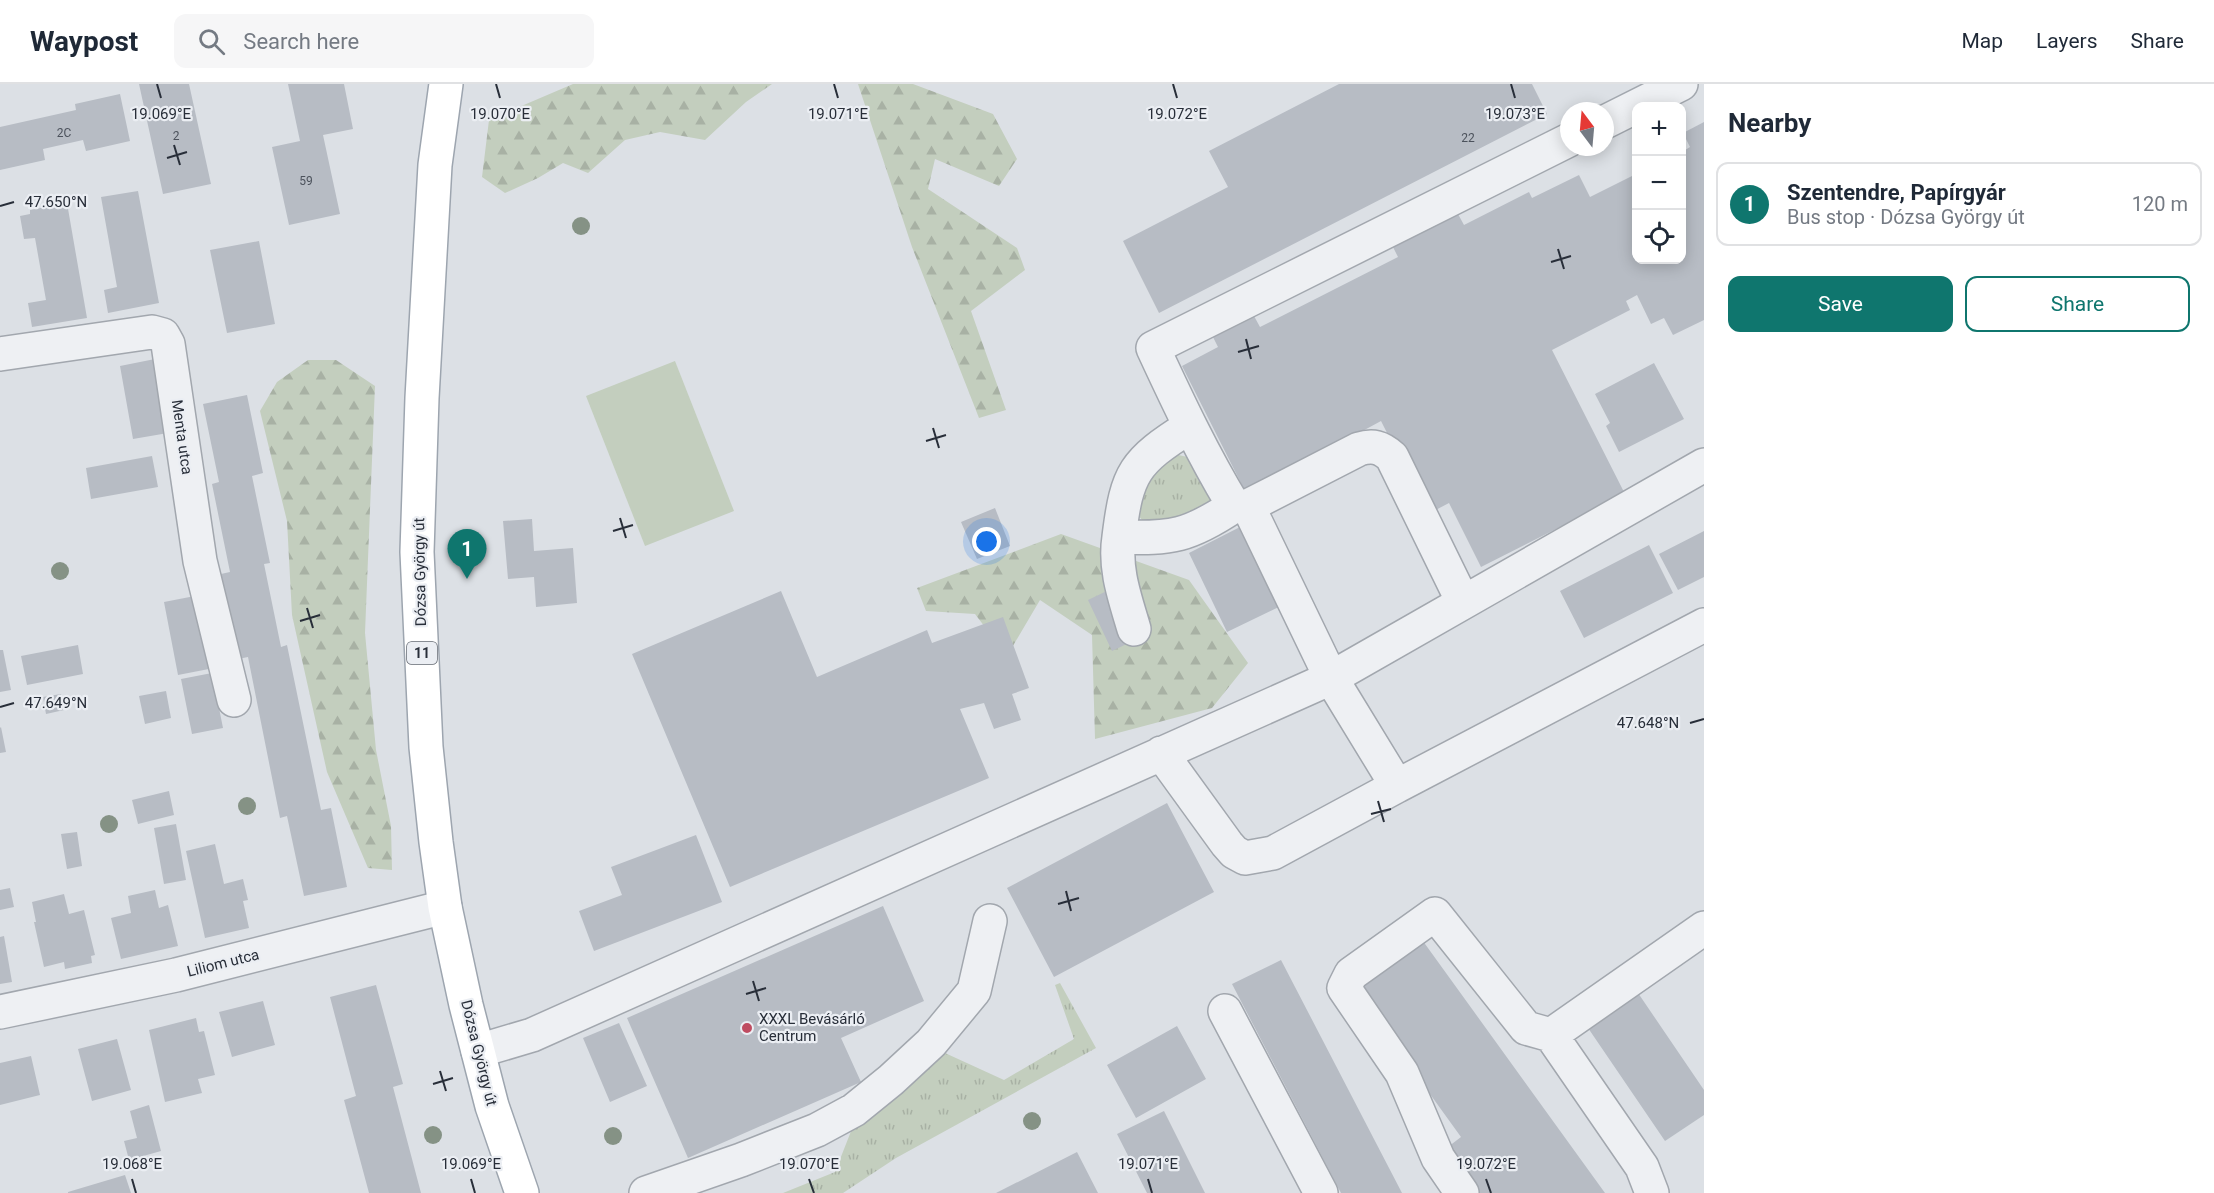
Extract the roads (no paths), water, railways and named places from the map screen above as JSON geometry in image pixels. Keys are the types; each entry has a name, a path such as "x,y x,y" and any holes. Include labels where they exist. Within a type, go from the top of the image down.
{"main road":[{"name":"Dózsa György út","path":"446,84 435,165 422,398 417,552 426,747 445,907 492,1106 522,1193"}],"street":[{"path":"1614,118 1681,84"},
{"path":"1397,786 1331,678 1241,506 1189,427 1153,348 1560,144"},
{"name":"Menta utca","path":"0,354 152,332 163,335 168,344 200,561 234,700"},
{"path":"1134,629 1119,577 1117,561 1127,490 1139,465 1153,452 1189,427"},
{"path":"1119,537 1174,536 1196,530 1359,449 1376,447 1392,457 1463,602"},
{"path":"478,1051 532,1035 1331,678 1704,465"},
{"path":"1161,753 1234,852 1245,858 1273,853 1704,625"},
{"name":"Liliom utca","path":"0,1012 176,975 445,907"},
{"path":"1462,1193 1438,1158 1402,1073 1344,988 1351,974 1435,914 1526,1028 1551,1035 1642,1167 1652,1193"},
{"path":"646,1193 741,1160 817,1130 854,1110 931,1043 974,991 990,921"},
{"path":"1551,1035 1704,928"},
{"path":"1225,1011 1321,1193"}],"place":[{"name":"Szentendre, Papírgyár","path":"467,579"},
{"name":"XXXL Bevásárló Centrum","path":"747,1028"}]}
